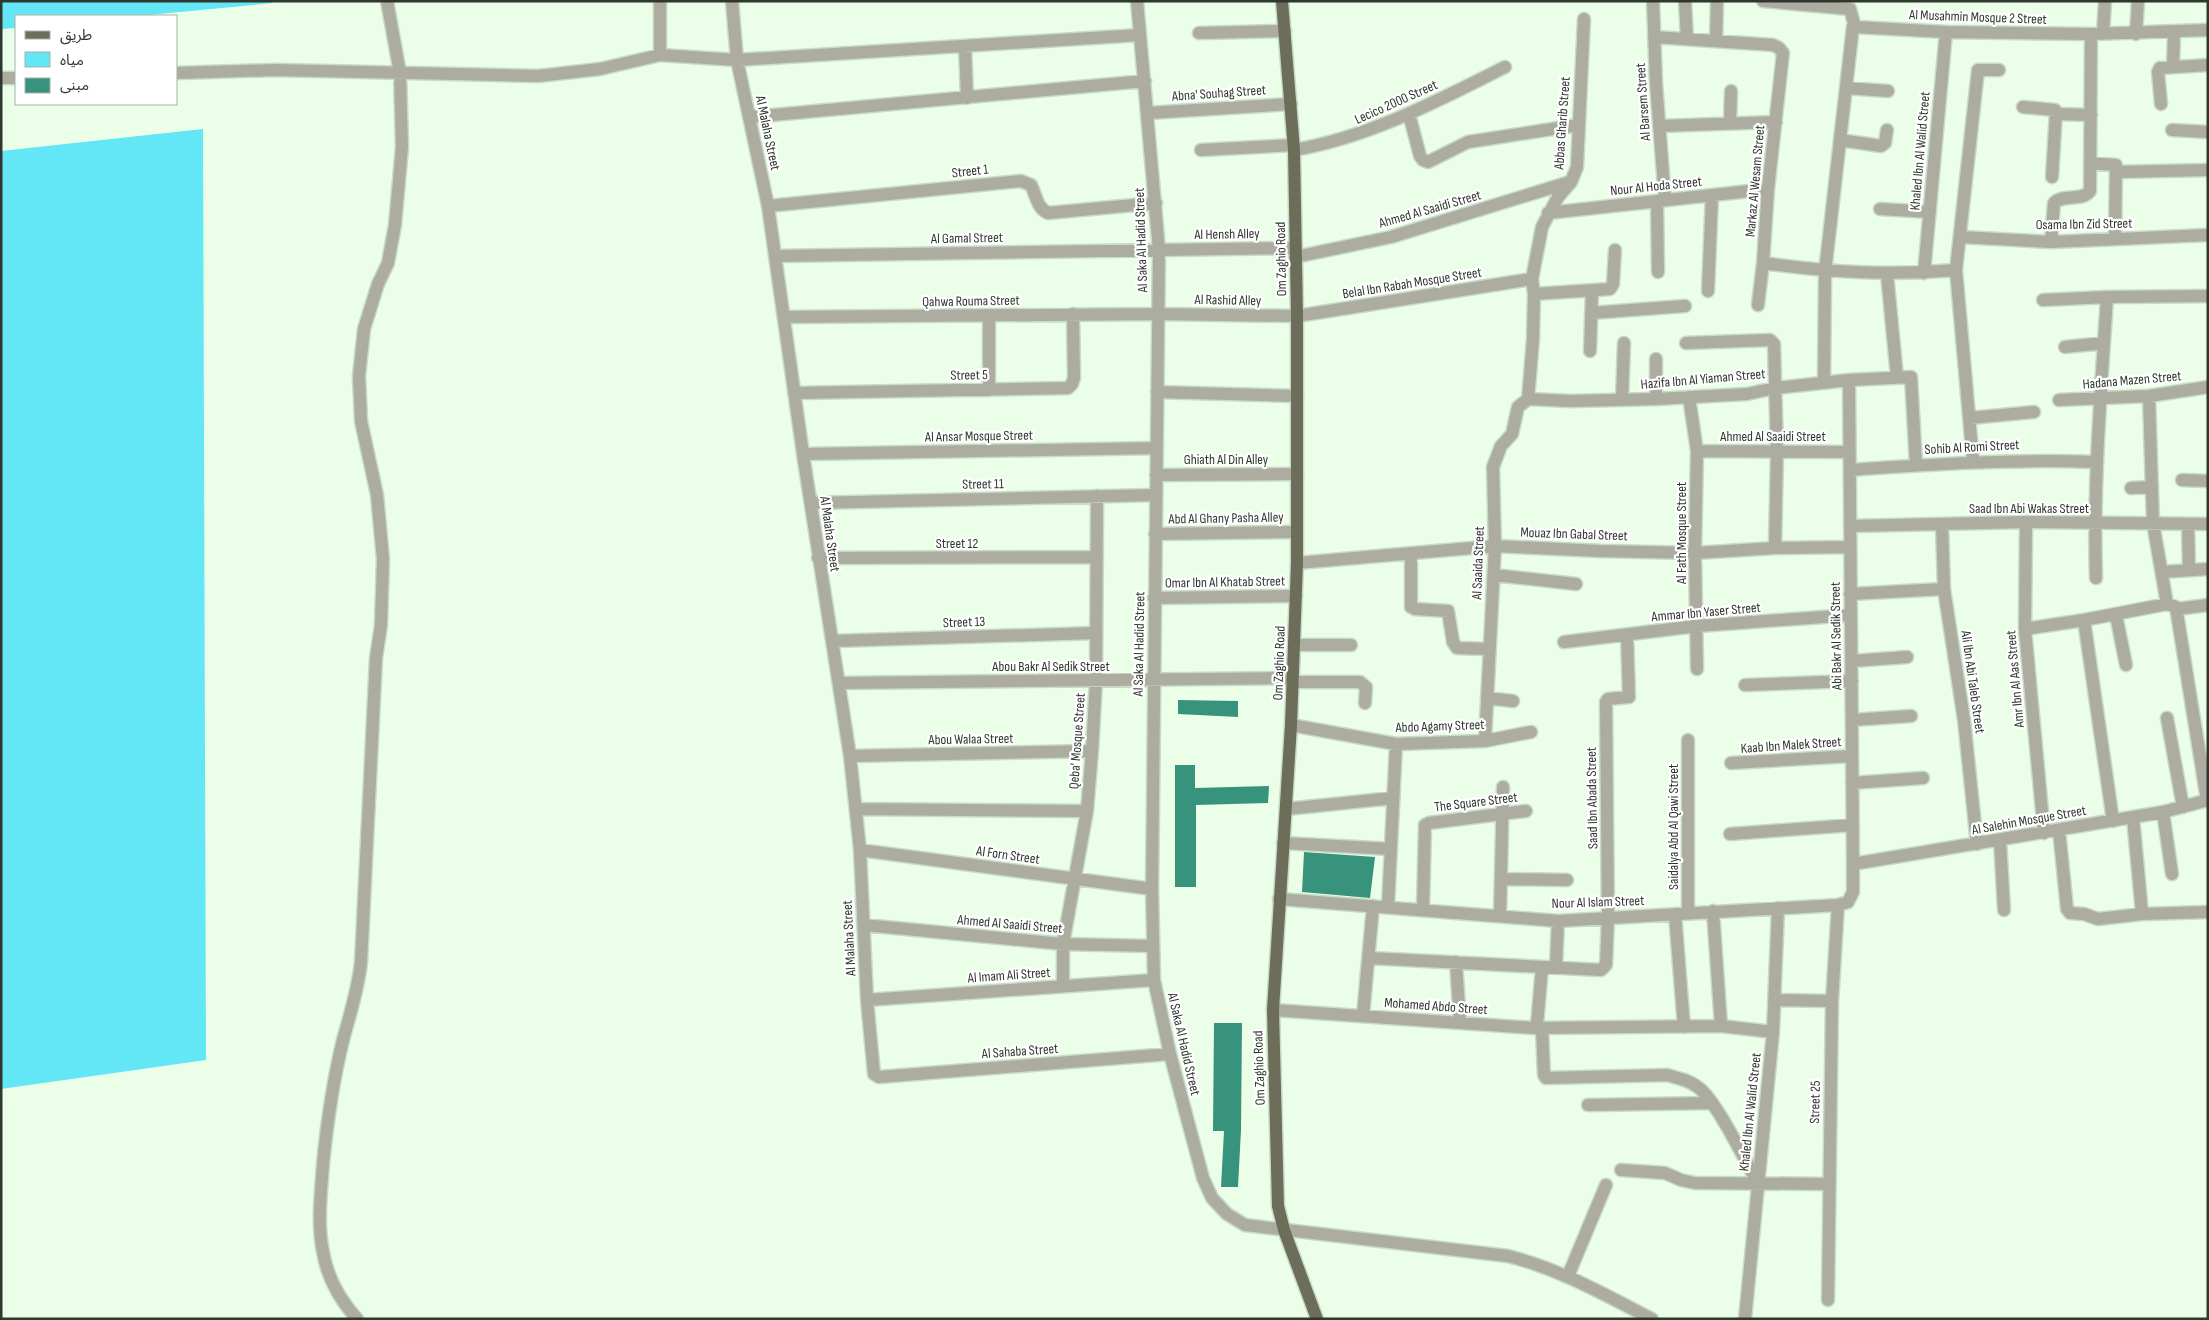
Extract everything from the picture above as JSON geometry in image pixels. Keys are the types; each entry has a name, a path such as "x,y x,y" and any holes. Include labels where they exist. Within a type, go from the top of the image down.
{"main road":[{"name":"Om Zaghio Road","path":"1282,1 1294,147 1297,316 1297,563 1291,725 1273,1010 1278,1206 1284,1230 1317,1319"}],"street":[{"path":"357,1319 344,1304 328,1271 320,1234 320,1215 330,1106 344,1038 356,1000 362,954 376,658 381,625 383,559 377,495 361,421 359,376 364,329 378,284 388,263 395,225 402,147 400,73 387,1"},
{"path":"660,1 660,55"},
{"name":"Al Malaha Street","path":"732,1 738,60 768,206 776,256 818,558 840,683 850,756 860,850 867,1000 874,1074"},
{"name":"Al Saka Al Hadid Street","path":"1137,1 1159,250 1153,680 1152,889 1154,980 1170,1054 1203,1178 1212,1198 1227,1214 1245,1225 1488,1252 1529,1261 1568,1276 1652,1319"},
{"name":"Al Barsem Street","path":"1653,1 1661,201 1658,272"},
{"path":"1685,1 1687,39"},
{"path":"1654,37 1716,41 1717,1"},
{"path":"1763,1 1850,9 1853,26 1825,272 1824,382"},
{"path":"2051,242 2053,207 2060,198 2088,194 2097,34 2105,1"},
{"path":"2136,34 2138,1"},
{"name":"Abbas Gharib Street","path":"1528,399 1534,339 1532,279 1542,227 1548,213 1571,182 1577,166 1584,18"},
{"name":"Al Musahmin Mosque 2 Street","path":"1853,26 1946,32 2097,34 2174,33 2208,30"},
{"path":"1199,33 1285,31"},
{"name":"Khaled Ibn Al Walid Street","path":"1924,272 1946,32"},
{"path":"2173,66 2174,33"},
{"path":"178,73 276,70 538,76 600,69 660,55 738,60 1140,35"},
{"name":"Markaz Al Wesam Street","path":"1716,41 1773,45 1783,53 1768,189 1758,305"},
{"path":"965,46 967,98"},
{"path":"2161,104 2159,70 2163,67 2173,66 2208,66"},
{"name":"Lecico 2000 Street","path":"1201,150 1294,147 1343,140 1409,114 1505,67"},
{"path":"1973,461 1956,270 1978,70 1999,70"},
{"path":"1,78 15,78"},
{"path":"750,117 1145,81"},
{"path":"1846,88 1888,91"},
{"path":"1730,124 1731,91"},
{"name":"Abna' Souhag Street","path":"1148,113 1291,104"},
{"path":"2023,107 2055,110 2057,114 2052,178"},
{"path":"1409,114 1420,156 1428,162 1468,142 1578,125"},
{"path":"2057,114 2091,115"},
{"path":"1659,126 1776,122"},
{"path":"1840,140 1881,146 1885,143 1887,130"},
{"path":"2172,130 2208,132"},
{"path":"2090,163 2115,164 2116,239"},
{"path":"2116,172 2208,170"},
{"name":"Street 1","path":"768,206 1021,181 1032,186 1039,206 1042,211 1048,213 1156,203"},
{"name":"Ahmed Al Saaidi Street","path":"1296,253 1391,238 1571,182"},
{"name":"Nour Al Hoda Street","path":"1548,213 1768,189"},
{"path":"1708,291 1712,195"},
{"path":"1880,209 1930,212"},
{"name":"Osama Ibn Zid Street","path":"1960,237 2051,242 2208,235"},
{"name":"Al Hensh Alley","path":"1159,250 1296,253"},
{"name":"Al Gamal Street","path":"776,256 1159,250"},
{"path":"1534,294 1608,291 1612,287 1615,250"},
{"path":"1763,263 1825,272 1887,274 1956,270"},
{"path":"1887,274 1903,377 1912,380 1916,465"},
{"name":"Belal Ibn Rabah Mosque Street","path":"1297,316 1532,279"},
{"path":"1590,350 1592,292"},
{"path":"2043,300 2107,296 2208,296"},
{"path":"2096,578 2094,523 2096,462 2107,296"},
{"path":"1591,313 1685,306"},
{"name":"Street 5","path":"794,392 1068,388 1074,378 1073,314"},
{"name":"Qahwa Rouma Street","path":"784,317 1158,314"},
{"name":"Al Rashid Alley","path":"1158,314 1297,316"},
{"path":"988,316 989,390"},
{"path":"1686,343 1773,342 1776,452 1775,548"},
{"path":"1622,400 1624,343"},
{"path":"2065,347 2104,343"},
{"path":"1656,359 1656,399"},
{"name":"Hazifa Ibn Al Yiaman Street","path":"1528,399 1622,400 1746,394 1775,388 1824,382 1903,377"},
{"name":"Abi Bakr Al Sedik Street","path":"1838,905 1848,902 1853,892 1849,380"},
{"name":"Hadana Mazen Street","path":"2059,400 2149,396 2208,387"},
{"path":"1157,392 1297,396"},
{"path":"2149,396 2153,524 2162,572 2172,606 2208,800"},
{"name":"Al Fath Mosque Street","path":"1688,397 1697,451 1695,553 1698,669"},
{"name":"Al Saaida Street","path":"1485,741 1495,546 1493,467 1501,446 1512,434 1518,407 1528,399"},
{"path":"1970,418 2034,412"},
{"name":"Al Ansar Mosque Street","path":"803,454 1156,448"},
{"name":"Ahmed Al Saaidi Street","path":"1697,451 1849,452"},
{"name":"Sohib Al Romi Street","path":"1850,470 1973,461 2038,460 2096,462"},
{"name":"Ghiath Al Din Alley","path":"1156,475 1296,474"},
{"path":"2182,480 2208,480"},
{"path":"2131,488 2152,487"},
{"name":"Street 11","path":"811,503 1156,495"},
{"name":"Qeba' Mosque Street","path":"1063,986 1063,944 1087,811 1092,751 1096,681 1097,496"},
{"name":"Saad Ibn Abi Wakas Street","path":"1850,526 2026,522 2208,524"},
{"name":"Amr Ibn Al Aas Street","path":"2026,522 2024,629 2044,833"},
{"name":"Ali Ibn Abi Taleb Street","path":"1942,524 1944,589 1964,720 1977,844"},
{"path":"2188,524 2189,570"},
{"name":"Abd Al Ghany Pasha Alley","path":"1155,534 1296,532"},
{"name":"Mouaz Ibn Gabal Street","path":"1297,563 1495,546 1695,553 1775,548 1850,547"},
{"path":"1411,554 1410,603 1412,607 1415,609 1448,611 1453,642 1457,648 1489,649"},
{"name":"Street 12","path":"818,558 1097,557"},
{"path":"2162,572 2208,569"},
{"path":"1494,575 1576,584"},
{"path":"1850,594 1944,589"},
{"name":"Omar Ibn Al Khatab Street","path":"1154,598 1296,596"},
{"path":"2024,629 2172,606 2208,604"},
{"path":"2116,614 2126,664"},
{"name":"Ammar Ibn Yaser Street","path":"1564,642 1697,626 1851,615"},
{"path":"2084,620 2113,821"},
{"name":"Street 13","path":"832,640 1096,633"},
{"name":"Saad Ibn Abada Street","path":"1608,918 1606,702 1608,699 1628,698 1627,634"},
{"path":"1294,645 1351,645"},
{"path":"1852,661 1907,656"},
{"name":"Abou Bakr Al Sedik Street","path":"840,683 1153,680 1360,682 1366,686 1365,703"},
{"path":"1745,685 1852,681"},
{"path":"1487,698 1512,701"},
{"path":"1852,720 1911,716"},
{"path":"2167,718 2183,807"},
{"name":"Abdo Agamy Street","path":"1291,725 1396,744 1485,741 1531,732"},
{"name":"Saidalya Abd Al Qawi Street","path":"1688,740 1688,913"},
{"path":"1388,906 1396,744"},
{"name":"Abou Walaa Street","path":"850,756 1092,751"},
{"name":"Kaab Ibn Malek Street","path":"1731,763 1852,756"},
{"path":"1852,783 1924,778"},
{"path":"1500,915 1503,787"},
{"path":"1286,809 1393,798"},
{"name":"Al Salehin Mosque Street","path":"1853,864 2133,818 2208,800"},
{"path":"856,809 1087,811"},
{"name":"The Square Street","path":"1422,909 1424,827 1429,823 1526,811"},
{"path":"2163,812 2172,874"},
{"path":"2133,818 2142,914"},
{"path":"1730,834 1853,825"},
{"path":"2058,830 2067,910 2070,913 2084,914 2098,919 2142,914 2208,912"},
{"path":"2000,840 2004,910"},
{"path":"1283,844 1391,849"},
{"name":"Al Forn Street","path":"860,850 1152,889"},
{"path":"1501,879 1567,880"},
{"name":"Nour Al Islam Street","path":"1279,898 1558,921 1838,905"},
{"name":"Street 25","path":"1828,1300 1832,1001 1838,905"},
{"path":"1363,1016 1373,906"},
{"name":"Khaled Ibn Al Walid Street","path":"1745,1319 1773,1032 1778,908"},
{"path":"1713,911 1721,1026"},
{"path":"1675,914 1684,1027"},
{"path":"1369,958 1600,970 1604,968 1608,961 1608,918"},
{"path":"1556,968 1558,921"},
{"name":"Ahmed Al Saaidi Street","path":"864,925 1063,944 1153,946"},
{"path":"1456,962 1460,1023"},
{"path":"1542,967 1537,1025 1546,1078 1667,1075 1684,1079 1700,1089 1712,1103 1758,1183"},
{"name":"Al Imam Ali Street","path":"867,1000 1154,980"},
{"path":"1775,1000 1832,1001"},
{"name":"Mohamed Abdo Street","path":"1273,1010 1538,1028 1721,1026 1773,1032"},
{"name":"Al Sahaba Street","path":"874,1074 879,1077 1170,1054"},
{"path":"1588,1106 1712,1103"},
{"path":"1621,1170 1665,1173 1681,1180 1695,1183 1829,1184"},
{"path":"1568,1276 1606,1185"}],"water":[{"path":"1,1 273,1 273,3 148,15 15,15 15,28 1,29"},
{"path":"203,129 206,1060 1,1089 1,151"}],"building":[{"path":"1178,700 1238,701 1238,717 1178,714"},
{"path":"1175,765 1195,765 1195,788 1269,786 1268,803 1196,805 1196,887 1175,887"},
{"path":"1304,852 1375,857 1370,898 1302,892"},
{"path":"1214,1023 1242,1023 1241,1130 1238,1187 1221,1187 1224,1131 1213,1131"}]}
